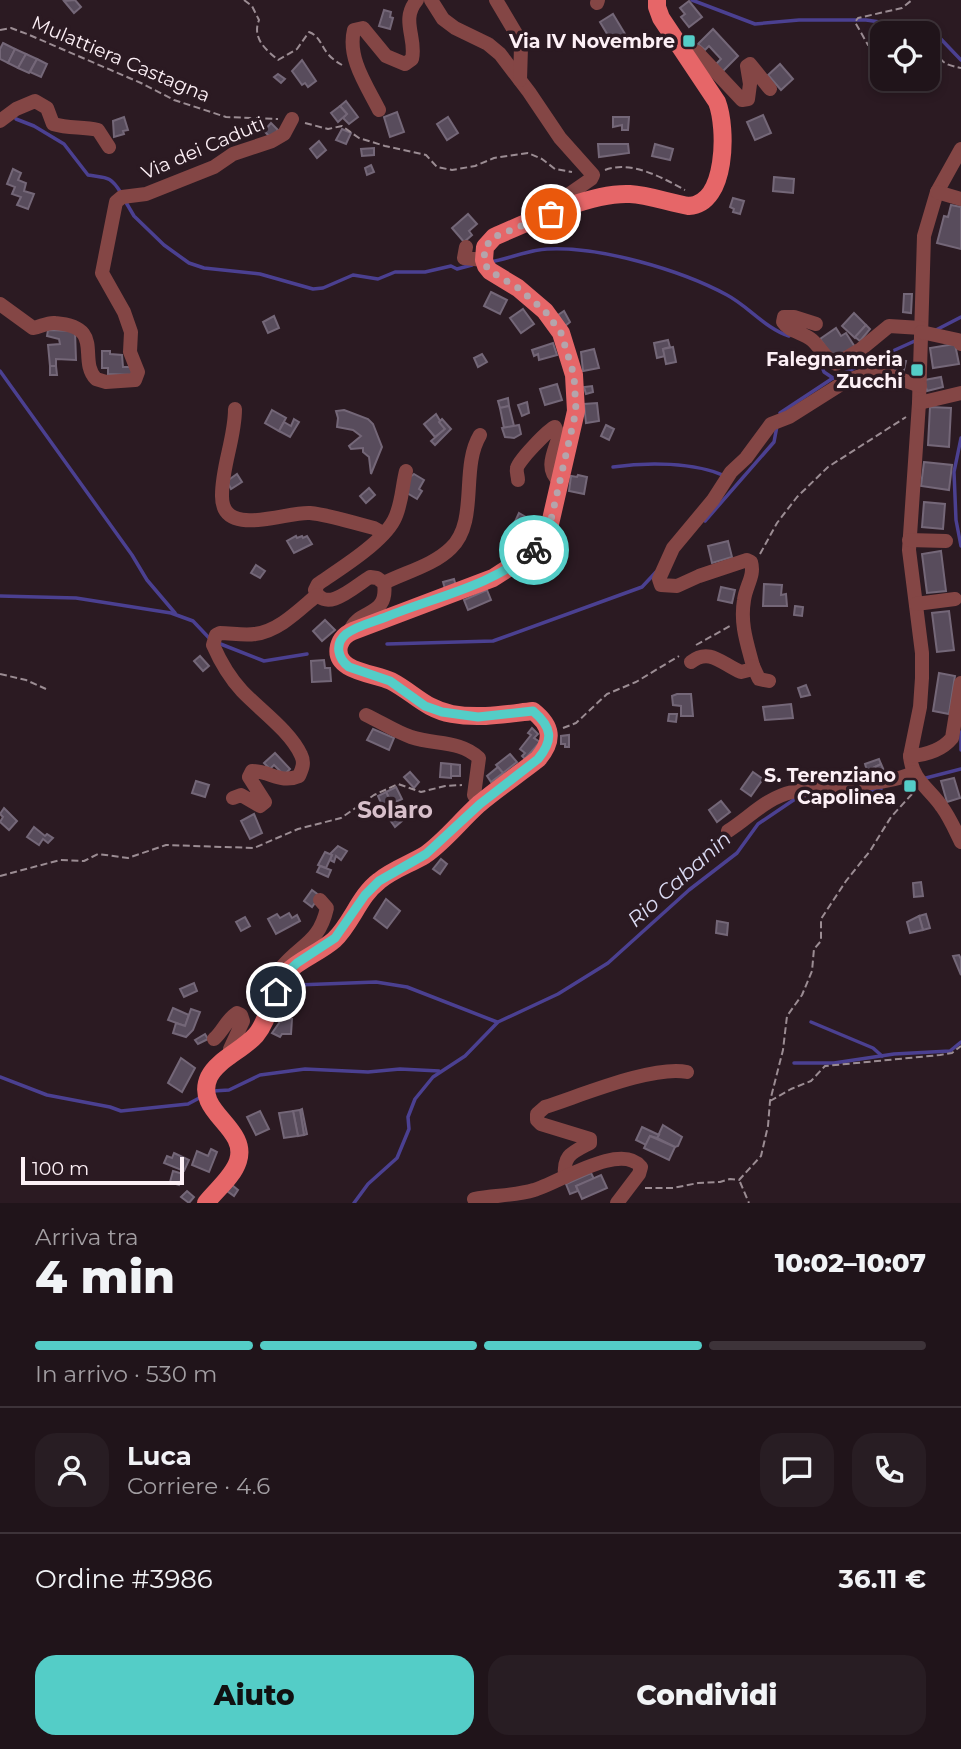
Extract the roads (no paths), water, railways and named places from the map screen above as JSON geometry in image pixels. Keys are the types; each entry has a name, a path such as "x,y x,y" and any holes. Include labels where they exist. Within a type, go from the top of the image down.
{"main road":[{"path":"206,1203 233,1172 238,1162 240,1147 236,1136 213,1110 206,1086 211,1074 246,1045 262,1026 283,976 297,963 335,938 365,895 379,881 426,854 480,804 546,750 549,733 543,719 533,711 478,717 425,706 390,681 349,667 343,663 338,650 339,644 349,632 407,608 466,590 493,578 540,544 550,524 576,411 574,375 561,333 545,311 486,265 485,247 489,242 528,222 575,205 618,194 633,194 689,206 705,200 711,194 719,174 721,112 661,18 657,0"}],"street":[{"path":"379,110 358,68 350,44 354,30 358,28 368,32 386,56 405,64 412,59 414,51 407,24 413,4 417,0"},
{"path":"431,0 443,19 488,44 500,54 560,138 593,175 565,197 529,215 528,222"},
{"path":"496,0 521,47 520,80"},
{"path":"685,53 697,52 741,100 748,99 750,94 747,65 750,64 770,89"},
{"path":"0,121 16,109 35,102 47,108 53,124 69,129 88,127 98,130 109,147"},
{"name":"Via dei Caduti","path":"0,304 33,328 54,323 78,329 85,336 89,347 90,371 96,379 129,382 135,380 138,372 130,352 131,332 124,312 102,273 116,202 122,197 146,194 203,172 233,154 272,141 284,134 292,119"},
{"path":"928,645 909,540 920,386 924,236 937,192 961,149"},
{"path":"937,192 961,199"},
{"path":"466,247 464,258 486,265"},
{"path":"816,324 794,317 785,317 783,322 786,327 811,339 829,361 836,364 861,349 889,326 921,330 957,340 961,344"},
{"path":"769,681 759,679 744,640 744,598 754,571 751,562 747,560 677,586 666,586 662,585 659,579 673,548 713,500 730,472 746,457 771,424 789,417 828,390 871,372 883,373 920,386"},
{"path":"919,403 959,393"},
{"path":"235,408 235,427 221,496 227,511 243,520 257,522 295,513 310,513 373,528 383,533"},
{"path":"518,480 516,468 519,462 540,442 545,433 555,428 559,436 550,466 551,474 560,482"},
{"path":"384,583 411,569 434,562 453,547 468,509 471,460 480,435"},
{"path":"384,583 370,577 345,594 328,601 317,595 315,590 318,584 352,561 393,523 406,471"},
{"path":"909,540 946,541"},
{"path":"349,632 355,622 377,610 384,599 384,583"},
{"path":"233,798 242,795 260,806 265,802 249,777 252,771 262,771 278,779 291,780 299,776 304,764 292,742 240,689 220,660 213,645 216,635 255,634 265,631 282,623 317,595"},
{"path":"919,604 955,599"},
{"path":"919,604 922,678 920,707 910,756 918,778 942,807 961,842"},
{"path":"691,662 704,655 714,657 741,672 753,666"},
{"path":"910,756 935,750 952,738 961,683"},
{"path":"366,715 411,737 451,744 472,751 480,758 474,795 480,804"},
{"path":"728,831 746,820 761,804 789,792 830,785 918,778"},
{"path":"283,976 281,968 316,936 324,920 327,908 320,900"},
{"path":"214,1039 233,1015 241,1015 243,1021 230,1049 229,1058"},
{"path":"565,1177 564,1165 567,1157 590,1143 590,1139 541,1124 537,1120 537,1114 545,1107 660,1072 687,1072"},
{"path":"474,1199 533,1191 586,1167 612,1160 632,1160 641,1167 639,1174 617,1203"}],"waterway":[{"path":"692,0 755,24 799,20 866,20 923,28 938,36 961,60"},
{"path":"16,119 34,126 64,144 88,175 110,180 121,193"},
{"path":"124,199 134,216 164,245 189,263 204,268 260,274 313,289 323,288 353,275 378,279 395,272 425,272 451,266 457,269 472,265"},
{"path":"490,262 547,249 591,251 615,256 664,269 708,286 727,295 773,328 789,336"},
{"path":"936,330 961,317"},
{"path":"780,413 833,378 917,340"},
{"path":"818,356 824,372 833,378"},
{"path":"0,371 132,555 147,580 175,613"},
{"path":"705,521 774,442 777,426"},
{"path":"961,438 954,472 956,520 961,546"},
{"path":"613,467 670,464 713,471 725,476"},
{"path":"387,644 493,641 642,587 656,572"},
{"path":"0,596 76,598 171,613 193,621 211,640"},
{"path":"218,643 264,661 307,654"},
{"path":"961,732 961,750"},
{"name":"Rio Cabanin","path":"922,779 961,769"},
{"name":"Rio Cabanin","path":"805,796 854,795 881,789"},
{"name":"Rio Cabanin","path":"354,1203 368,1184 397,1158 409,1129 408,1117 415,1099 433,1077 465,1056 498,1022 558,994 608,963 689,890 737,853 758,824 798,797"},
{"path":"297,985 376,982 407,987 497,1022"},
{"path":"811,1022 873,1048 882,1056"},
{"path":"794,1063 834,1063 894,1054 950,1051 961,1042"},
{"path":"213,1091 229,1090 260,1075 305,1069 439,1071"},
{"path":"0,1077 47,1095 121,1111 188,1104 203,1096"}],"place":[{"name":"Via IV Novembre","path":"689,41"},
{"name":"Falegnameria Zucchi","path":"917,370"},
{"name":"S. Terenziano Capolinea","path":"910,786"}],"district":[{"name":"Solaro","path":"395,810"}]}
